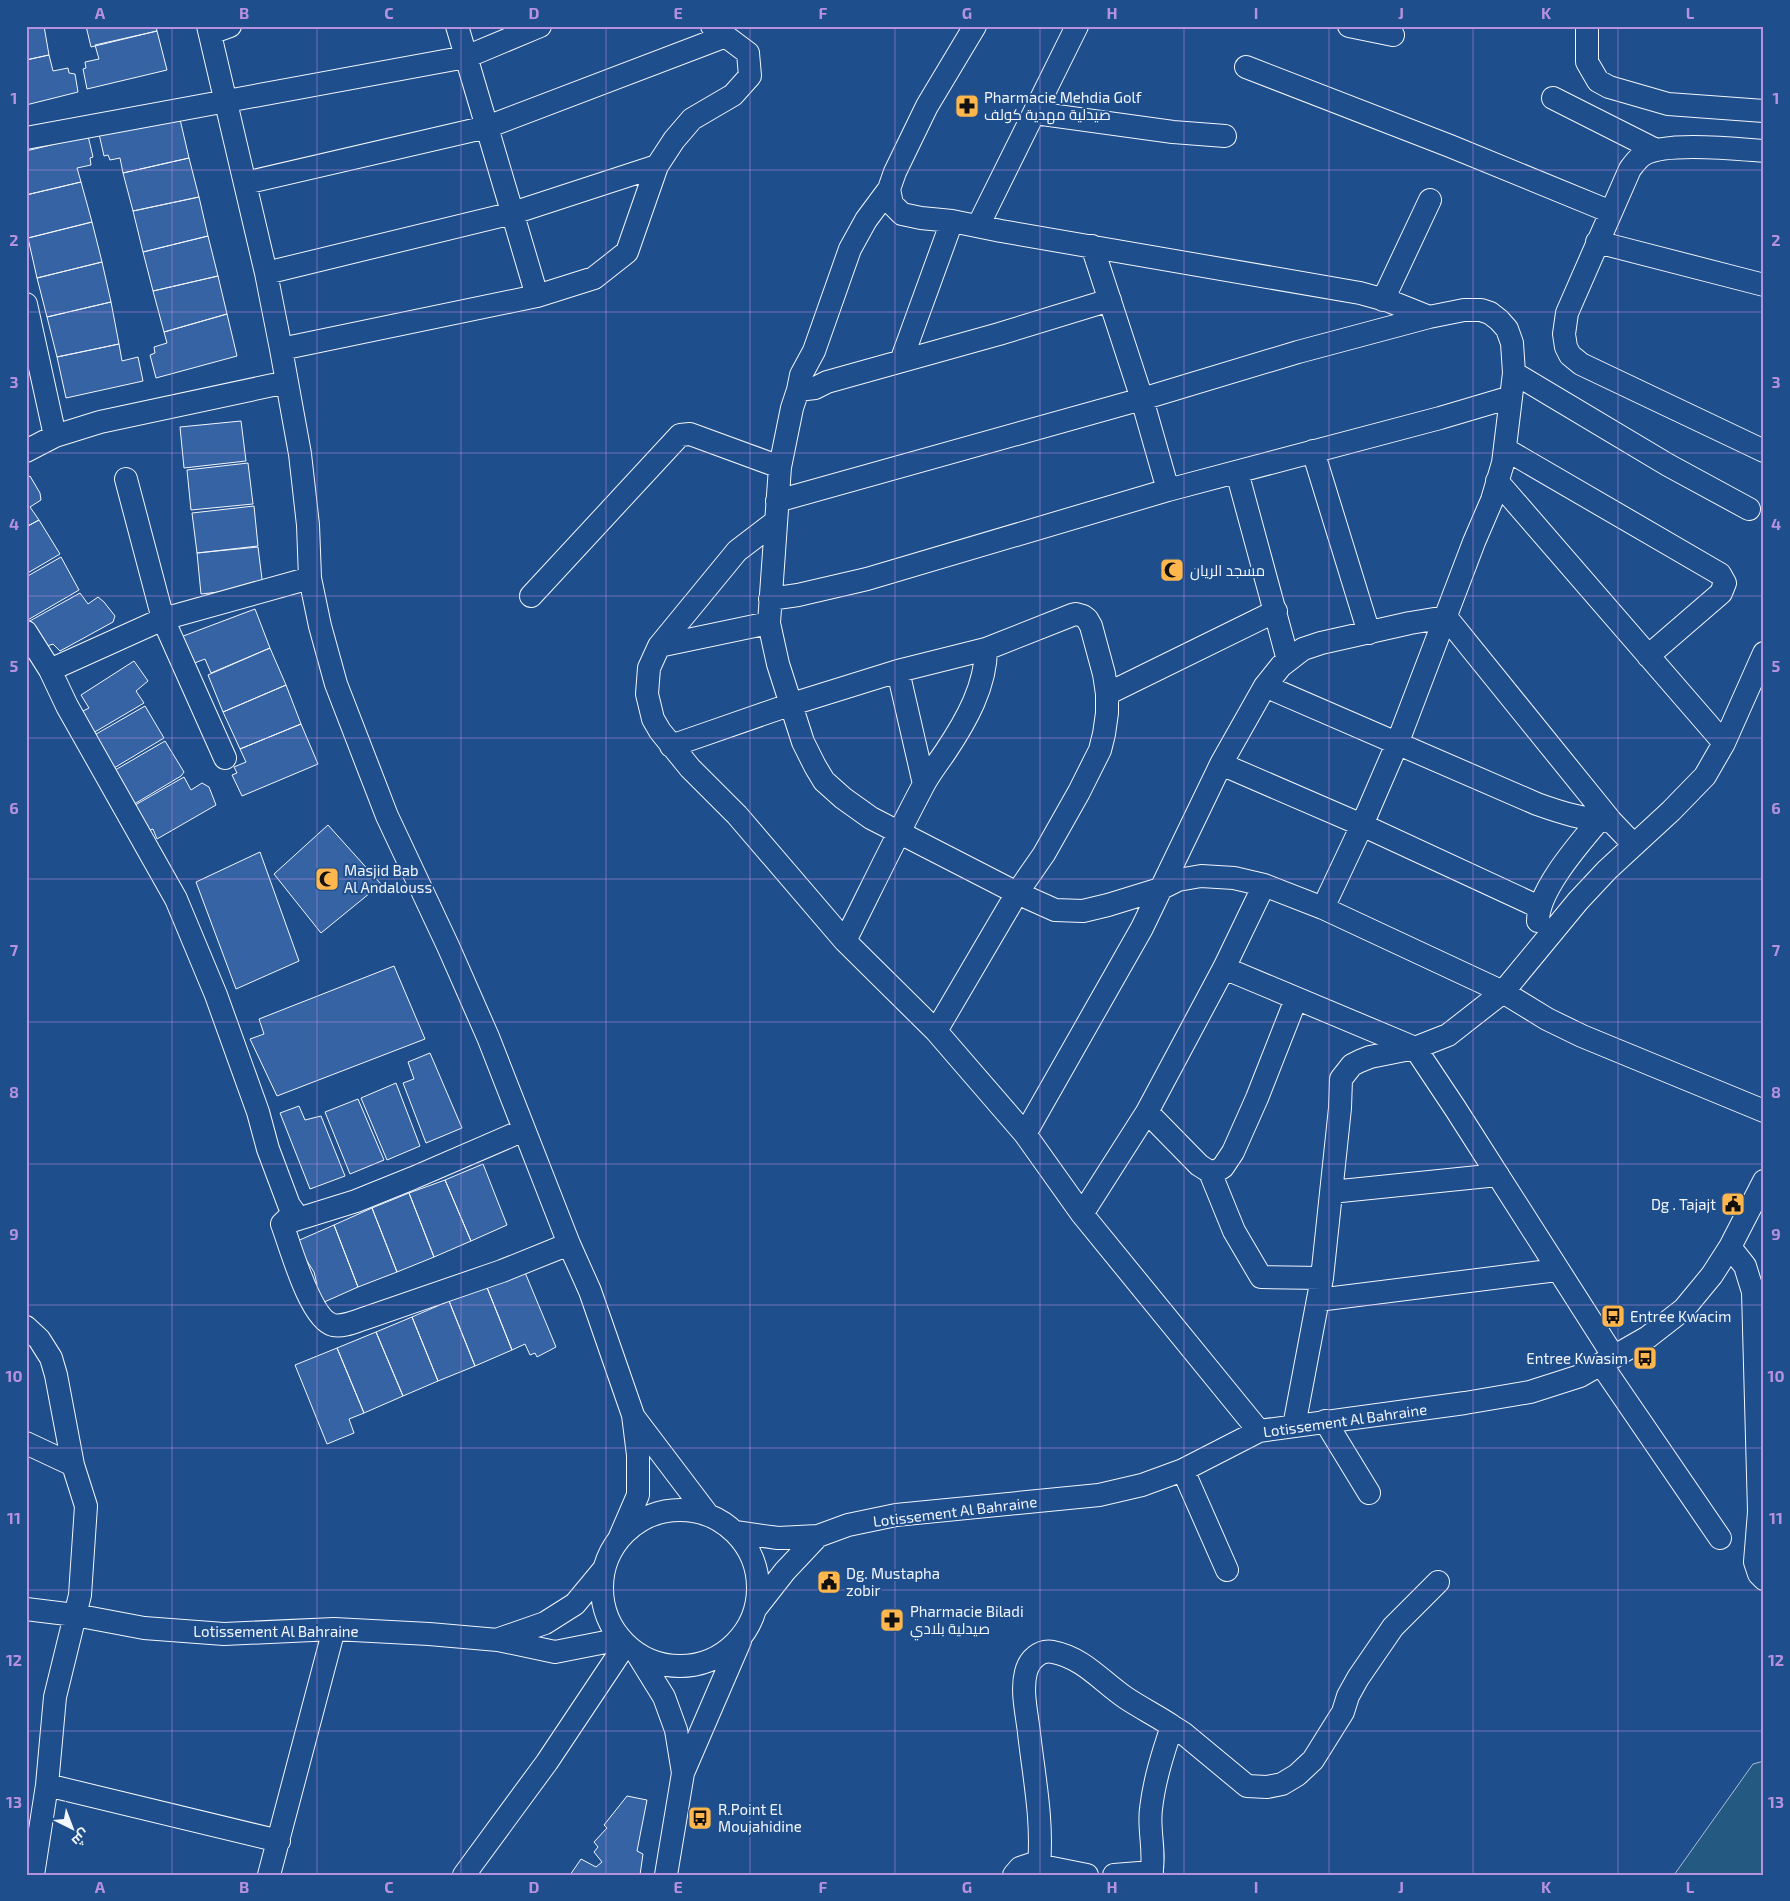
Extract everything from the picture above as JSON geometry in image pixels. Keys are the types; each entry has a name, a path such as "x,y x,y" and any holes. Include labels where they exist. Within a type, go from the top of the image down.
{"street":[{"path":"457,26 537,296"},
{"path":"26,138 466,57 540,26"},
{"path":"975,26 927,106 894,172 889,189 866,220 850,249 814,351 801,375 780,467 769,623 778,664 804,742 824,781 858,809 899,833 1017,894 1055,910 1083,911 1160,889 1178,880 1201,876 1234,878 1264,885 1323,908 1503,992 1547,1019 1582,1036 1764,1111"},
{"path":"978,226 1077,26"},
{"path":"1349,26 1393,35"},
{"path":"1587,26 1587,62 1598,81 1609,87 1668,104 1764,110"},
{"path":"216,29 225,102 266,272 300,454 306,508 310,578 320,626 336,684 387,816 488,1037 569,1244 590,1291 632,1415 638,1455 638,1495 619,1540"},
{"path":"245,182 487,127 719,31 748,54 750,76 734,96 692,119 674,140 657,166 627,252 594,278 537,296 281,349"},
{"path":"1246,67 1450,146 1611,212"},
{"path":"1553,98 1656,150"},
{"path":"1035,113 1173,132 1225,136"},
{"path":"1764,151 1674,147 1643,154 1630,169 1597,242 1567,313 1564,334 1570,355 1581,364 1764,451"},
{"path":"266,272 513,213 657,166"},
{"path":"889,189 892,204 902,214 952,221 1351,292 1384,300 1429,317"},
{"path":"1384,300 1430,200"},
{"path":"902,361 952,221"},
{"path":"1597,242 1764,286"},
{"path":"1092,246 1142,399 1168,490"},
{"path":"798,390 815,388 827,382 999,334 1110,300"},
{"path":"26,304 55,436"},
{"path":"1259,1431 1082,1214 1025,1134 936,1031 845,941 736,815 671,746 653,719 647,694 649,668 659,646 737,551 776,511 1298,352 1429,317 1464,310 1481,310 1490,313 1500,320 1507,329 1512,343 1514,373 1505,449 1498,481 1397,744 1323,908"},
{"path":"1514,373 1668,465 1749,509"},
{"path":"26,451 55,436 100,422 287,382"},
{"path":"770,599 798,595 867,579 1168,490 1440,418 1511,397"},
{"path":"531,596 680,435 690,434 780,467"},
{"path":"1505,449 1720,574 1724,583 1721,593 1648,656"},
{"path":"1313,451 1369,633"},
{"path":"1237,472 1288,660"},
{"path":"126,479 163,619 225,758"},
{"path":"1498,481 1724,743"},
{"path":"50,670 163,619 310,578"},
{"path":"1107,694 1276,611"},
{"path":"671,746 792,704 898,671 986,649 1072,615 1080,614 1087,619 1101,658 1107,694 1104,734 1100,750 1044,854 1017,894 936,1031"},
{"path":"1025,1134 1052,1083 1124,962 1221,764 1265,686 1281,666 1303,650 1321,643 1446,617"},
{"path":"1446,617 1605,821 1634,844"},
{"path":"659,646 769,623"},
{"path":"26,632 50,670 67,706 176,899 216,994 258,1112 268,1149 289,1206 294,1212 282,1224"},
{"path":"845,941 924,784 948,748 971,707 982,678 986,662 986,649"},
{"path":"1294,1426 1320,1289 1332,1192 1341,1079 1352,1065 1360,1061 1370,1057 1415,1048 1448,1035 1503,992 1578,901 1634,844 1691,792 1713,764 1764,653"},
{"path":"898,671 924,784"},
{"path":"1265,686 1555,810 1576,817 1605,821"},
{"path":"1221,764 1362,825 1539,908"},
{"path":"1545,940 1538,923 1539,908 1567,860 1605,821"},
{"path":"1082,1214 1147,1112 1224,968 1264,885"},
{"path":"1224,968 1415,1048 1498,1175 1557,1270 1607,1360 1720,1538"},
{"path":"1147,1112 1187,1155 1199,1165 1210,1172 1216,1172 1223,1167 1233,1152 1257,1098 1296,999"},
{"path":"282,1224 356,1201 524,1130"},
{"path":"1210,1172 1234,1231 1260,1278 1320,1289 1557,1270"},
{"path":"1332,1192 1498,1175"},
{"name":"Lotissement Al Bahraine","path":"735,1532 778,1538 818,1536 848,1525 896,1515 1099,1495 1142,1485 1183,1470 1259,1431 1465,1403 1530,1392 1580,1376 1648,1337 1684,1309 1712,1275 1730,1247 1764,1181"},
{"path":"282,1224 304,1286 319,1315 332,1325 343,1325 363,1319 502,1271 569,1244"},
{"path":"1730,1247 1746,1266 1753,1292 1759,1512 1755,1562 1759,1574 1764,1579"},
{"path":"26,1327 39,1339 51,1358 73,1465 86,1506 78,1605 55,1697 47,1785 33,1875"},
{"path":"632,1415 708,1515"},
{"path":"1326,1421 1369,1493"},
{"path":"26,1443 73,1465"},
{"path":"1183,1470 1227,1570"},
{"path":"666,1875 683,1773 742,1637 750,1623 756,1608 759,1592 758,1575 754,1560 746,1545 735,1532 723,1522 708,1515 676,1510 659,1513 644,1519 630,1528 610,1554 604,1569 601,1585 602,1602 607,1617 664,1697 676,1730 683,1773"},
{"name":"Lotissement Al Bahraine","path":"756,1608 785,1571 818,1536"},
{"name":"Lotissement Al Bahraine","path":"498,1640 545,1623 574,1604 604,1569"},
{"path":"1038,1865 1040,1814 1025,1691 1026,1672 1031,1660 1038,1654 1051,1651 1080,1662 1125,1697 1183,1733 1247,1786 1267,1787 1282,1784 1297,1775 1313,1760 1342,1712 1358,1678 1393,1628 1438,1582"},
{"name":"Lotissement Al Bahraine","path":"26,1609 78,1605 144,1628 224,1634 334,1629 498,1640 555,1652 628,1646"},
{"path":"270,1875 334,1629"},
{"path":"628,1646 652,1662 668,1666 685,1667 701,1664 716,1658 730,1649 742,1637"},
{"path":"464,1875 547,1762 628,1646"},
{"path":"1114,1875 1151,1874 1153,1854 1150,1810 1172,1726"},
{"path":"47,1785 279,1841"},
{"path":"1014,1875 1020,1868 1027,1865 1038,1865 1087,1875"}],"shaded area":[{"path":"1764,1761 1764,1875 1674,1875 1753,1764"}],"building":[{"path":"26,26 44,26 49,55 26,60"},
{"path":"86,26 156,26 157,31 91,47"},
{"path":"157,31 167,70 87,89 83,69 86,68 85,62 99,59 95,45"},
{"path":"49,55 53,71 68,68 69,73 75,74 78,92 26,105 26,60"},
{"path":"179,115 189,158 123,173 120,158 110,160 108,155 104,156 99,134"},
{"path":"88,136 93,157 90,158 91,165 77,168 81,182 26,195 26,151"},
{"path":"189,158 199,197 133,211 123,173"},
{"path":"81,182 92,222 28,238 26,231 26,195"},
{"path":"199,197 208,236 143,252 133,211"},
{"path":"92,222 102,262 37,278 28,238"},
{"path":"208,236 218,276 153,291 143,252"},
{"path":"102,262 111,302 47,317 37,278"},
{"path":"218,276 227,314 164,332 153,291"},
{"path":"111,302 119,344 57,357 47,317"},
{"path":"227,314 237,356 156,378 150,355 155,353 154,347 167,343 164,332"},
{"path":"119,344 122,361 138,357 143,381 66,398 57,357"},
{"path":"241,421 246,461 184,468 180,427"},
{"path":"248,463 253,504 191,510 187,470"},
{"path":"30,476 40,493 41,500 30,507 39,520 26,527 26,479"},
{"path":"254,506 258,546 197,553 192,513"},
{"path":"39,520 60,554 26,574 26,527"},
{"path":"258,547 263,587 201,594 197,553"},
{"path":"61,557 79,590 26,621 26,577"},
{"path":"80,593 88,604 98,597 104,602 115,616 113,622 60,651 53,644 41,648 28,622"},
{"path":"255,609 270,648 211,673 205,659 192,664 178,638"},
{"path":"270,648 286,685 223,712 208,675"},
{"path":"134,661 148,681 136,691 144,703 88,736 77,714 89,708 81,695"},
{"path":"286,685 301,724 240,749 223,712"},
{"path":"145,706 164,738 109,771 91,737"},
{"path":"301,724 318,764 242,796 232,775 237,773 234,767 246,762 240,749"},
{"path":"165,741 184,772 181,776 131,806 110,773"},
{"path":"184,777 191,790 202,783 209,787 216,805 157,839 153,829 143,833 130,808"},
{"name":"Masjid Bab Al Andalouss","path":"328,825 381,884 321,933 274,874"},
{"path":"260,852 299,961 236,989 196,882"},
{"path":"394,966 425,1039 277,1096 250,1039 264,1034 259,1019"},
{"path":"430,1053 462,1128 426,1143 403,1083 414,1079 408,1062"},
{"path":"396,1083 420,1146 387,1160 361,1098"},
{"path":"358,1099 384,1160 350,1174 325,1112"},
{"path":"299,1106 305,1120 321,1116 345,1176 310,1189 280,1113"},
{"path":"483,1164 507,1225 471,1241 445,1180"},
{"path":"445,1180 471,1241 434,1257 409,1193"},
{"path":"409,1193 434,1257 397,1272 372,1208"},
{"path":"372,1208 397,1272 358,1287 334,1225"},
{"path":"334,1225 358,1287 322,1303 315,1292 317,1284 314,1272 295,1242"},
{"path":"524,1270 556,1347 537,1357 535,1353 530,1355 525,1344 512,1350 486,1285"},
{"path":"486,1285 512,1350 475,1366 449,1301"},
{"path":"449,1301 475,1366 438,1381 412,1317"},
{"path":"412,1317 438,1381 403,1396 376,1332"},
{"path":"376,1332 403,1396 364,1413 337,1348"},
{"path":"337,1348 364,1413 349,1419 354,1433 327,1444 295,1365"},
{"path":"627,1796 647,1800 637,1851 643,1854 640,1875 570,1875 581,1859 596,1867 602,1862 594,1852 598,1847 594,1842 607,1828 604,1825"}],"place":[{"name":"Pharmacie Mehdia Golf صيدلية مهدية كولف","path":"967,106"},
{"name":"مسجد الريان","path":"1172,570"},
{"name":"Masjid Bab Al Andalouss","path":"327,879"},
{"name":"Dg . Tajajt","path":"1733,1204"},
{"name":"Entree Kwacim","path":"1613,1316"},
{"name":"Entree Kwasim","path":"1645,1358"},
{"name":"Dg. Mustapha zobir","path":"829,1582"},
{"name":"Pharmacie Biladi صيدلية بلادي","path":"892,1620"},
{"name":"R.Point El Moujahidine","path":"700,1818"}]}
